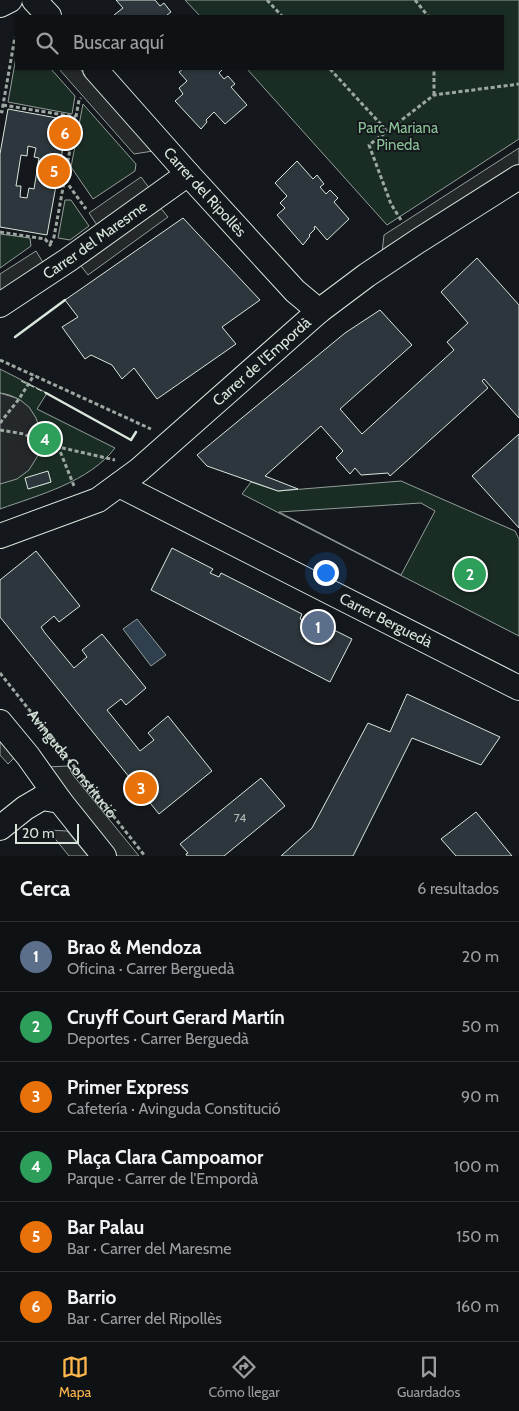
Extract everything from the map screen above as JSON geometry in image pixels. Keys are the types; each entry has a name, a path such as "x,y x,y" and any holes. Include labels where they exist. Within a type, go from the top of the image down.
{"street":[{"path":"0,4 10,0"},
{"path":"34,0 47,15"},
{"name":"Carrer del Ripollès","path":"96,70 295,291 319,311"},
{"name":"Carrer del Maresme","path":"0,305 68,260 188,174"},
{"name":"Carrer de l'Empordà","path":"0,536 98,500 160,452 319,311 404,250 519,177"},
{"name":"Carrer Berguedà","path":"119,485 519,688"},
{"name":"Avinguda Constitució","path":"0,722 104,856"},
{"path":"0,828 25,808 42,798 60,801"}],"path":[{"path":"267,0 281,15"},
{"path":"415,0 427,15"},
{"path":"0,112 2,112 14,37"},
{"path":"331,70 387,130"},
{"path":"434,70 434,95"},
{"path":"402,220 390,204 369,145 434,95 519,84"},
{"path":"50,244 54,237 80,98"},
{"path":"3,105 76,117"},
{"path":"64,180 86,210"},
{"path":"0,232 45,239 53,249"},
{"path":"0,360 152,430"},
{"path":"0,423 34,376"},
{"path":"0,430 24,434 41,443 115,460"},
{"path":"58,446 74,487"},
{"name":"Avinguda Constitució","path":"0,673 145,856"}],"green space":[{"name":"Parc Mariana Pineda","path":"185,0 519,0 519,139 387,225 248,70 504,70 504,15 199,15"},
{"path":"15,63 15,70 52,70 75,96 72,114 8,102"},
{"path":"83,104 136,164 135,171 93,199 71,167"},
{"path":"65,200 71,200 89,226 70,240 58,238"},
{"path":"0,234 30,238 31,246 0,268"},
{"path":"0,369 47,393 37,409 115,448 92,470 77,479 47,493 0,509 0,435 40,445 40,435 31,410 18,399 0,393","holes":["48,472 51,482 28,489"]},
{"path":"401,481 515,531 519,539 519,636 242,494 251,482 278,491","holes":["421,503 435,511 401,575 279,512"]}],"shaded area":[{"path":"60,70 81,70 153,151 134,154"},
{"path":"519,148 519,166 382,253 384,235"},
{"path":"141,177 150,189 97,225 89,213"},
{"path":"159,206 168,217 88,275 78,262"},
{"path":"36,251 44,264 0,293 0,274"},
{"path":"0,393 19,399 29,407 36,418 40,430 41,443 37,457 29,470 17,479 0,484"},
{"path":"0,741 14,758 8,764 0,755"},
{"path":"68,766 73,775 139,856 117,856 46,767"},
{"path":"48,830 67,831 88,856 69,856"}],"water":[{"path":"137,619 166,655 151,666 123,629"}],"building":[{"path":"116,0 155,0 160,6 164,3 171,12 167,15 114,15 123,8"},
{"path":"182,70 222,70 219,73 224,79 228,76 235,84 231,87 247,105 225,124 214,112 201,129 175,101 183,94 179,88 187,81 179,72"},
{"path":"8,109 68,120 47,235 0,227 0,154","holes":["28,146 36,148 34,157 39,158 34,189 29,188 27,198 20,197 21,186 16,186 21,155 27,156"]},
{"path":"297,161 313,179 317,175 324,184 320,187 326,194 330,190 338,198 334,202 349,219 327,240 315,226 315,229 303,245 277,215 285,208 280,203 287,196 275,183"},
{"path":"183,218 260,300 222,327 236,344 157,399 134,368 122,379 112,365 91,355 85,359 62,327 78,317 65,300"},
{"path":"477,258 519,305 519,418 484,379 482,381 488,388 390,476 388,473 361,475 355,468 350,474 336,458 343,451 321,426 265,476 298,489 278,491 207,466 197,455 345,333 380,310 412,345 340,409 362,434 454,350 447,342 468,323 441,292"},
{"path":"519,434 519,528 472,476"},
{"path":"48,471 51,482 28,489 25,478"},
{"path":"172,548 213,569 210,573 219,577 221,573 302,614 300,619 310,624 312,619 352,639 330,682 151,590"},
{"path":"36,551 80,606 59,622 54,616 41,627 45,633 74,668 87,657 82,650 102,634 146,688 126,705 121,699 107,710 140,751 154,740 148,733 168,716 212,771 159,814 0,617 0,580"},
{"path":"407,694 500,737 481,765 412,738 353,856 281,856 312,828 368,723 390,732"},
{"path":"261,778 285,806 224,856 187,856 186,854 188,853 180,844"},
{"path":"476,812 512,856 456,856 441,839"}],"fence":[{"path":"21,381 46,393"}],"wall":[{"path":"15,337 65,300"},
{"path":"46,393 131,440 136,432"}],"place":[{"name":"Barrio","path":"65,133"},
{"name":"Bar Palau","path":"54,171"},
{"name":"Plaça Clara Campoamor","path":"45,439"},
{"name":"Cruyff Court Gerard Martín","path":"470,574"},
{"name":"Brao & Mendoza","path":"318,627"},
{"name":"Primer Express","path":"141,788"}]}
